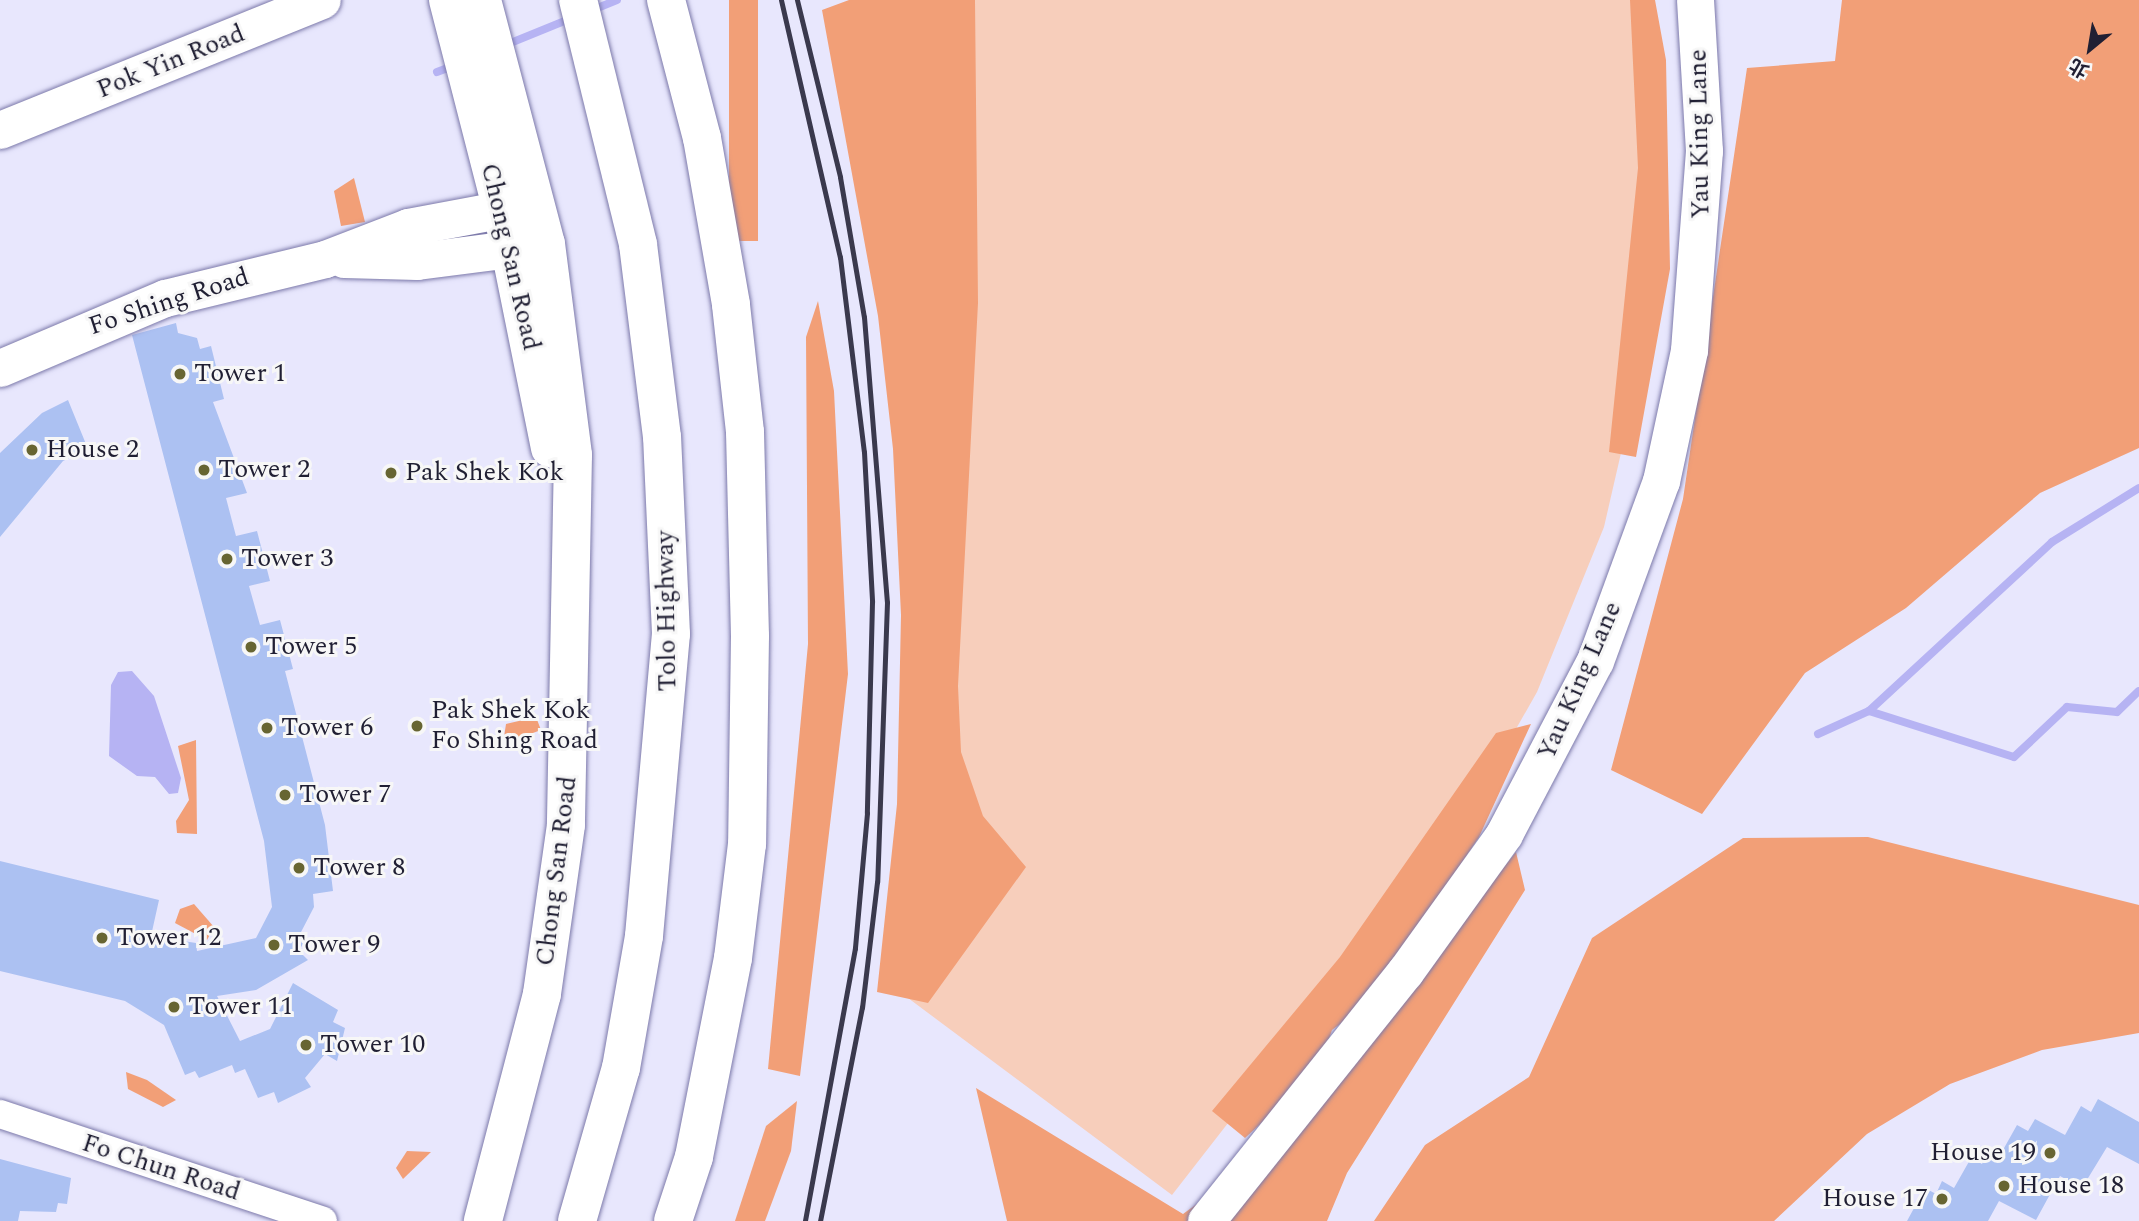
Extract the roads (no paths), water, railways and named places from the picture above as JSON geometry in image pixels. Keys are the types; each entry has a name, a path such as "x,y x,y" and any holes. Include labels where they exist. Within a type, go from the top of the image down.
{"main road":[{"name":"Chong San Road","path":"448,0 482,133 520,206"},
{"name":"Chong San Road","path":"482,0 519,123 520,206 528,247 551,456 570,513 573,692 565,838 542,994 483,1221"},
{"name":"Tolo Highway","path":"577,1221 621,1068 644,936 671,634 650,337 607,106 578,0"},
{"path":"666,0 689,85 719,232 745,432 749,755 747,844 733,958 694,1157 673,1221"}],"street":[{"name":"Pok Yin Road","path":"7,129 322,0"},
{"name":"Yau King Lane","path":"1206,1221 1405,972 1504,834 1595,661 1661,481 1689,350 1704,150 1695,0"},
{"name":"Fo Shing Road","path":"5,360 165,298 325,258 408,227 520,206"},
{"name":"Fo Shing Road","path":"325,258 417,261 528,247"},
{"name":"Fo Chun Road","path":"0,1114 323,1221"}],"water":[{"path":"132,671 154,696 181,778 178,793 169,794 155,777 137,776 109,756 111,685 118,672"}],"waterway":[{"path":"590,11 617,0"},
{"path":"503,46 572,18"},
{"path":"437,72 455,65"},
{"path":"1869,711 2052,542 2139,488"},
{"path":"1818,734 1869,711 2014,757 2067,707 2117,712 2139,691"}],"railway":[{"path":"781,0 840,257 864,452 872,602 867,813 855,948 805,1221"},
{"path":"797,0 840,177 864,317 887,602 877,882 862,1007 820,1221"}],"place":[{"name":"Tower 1","path":"180,374"},
{"name":"House 2","path":"32,450"},
{"name":"Tower 2","path":"204,470"},
{"name":"Pak Shek Kok","path":"391,473"},
{"name":"Tower 3","path":"227,559"},
{"name":"Tower 5","path":"251,647"},
{"name":"Pak Shek Kok Fo Shing Road","path":"417,726"},
{"name":"Tower 6","path":"267,728"},
{"name":"Tower 7","path":"285,795"},
{"name":"Tower 8","path":"299,868"},
{"name":"Tower 12","path":"102,938"},
{"name":"Tower 9","path":"274,945"},
{"name":"Tower 11","path":"174,1007"},
{"name":"Tower 10","path":"306,1045"},
{"name":"House 19","path":"2050,1153"},
{"name":"House 18","path":"2004,1186"},
{"name":"House 17","path":"1942,1199"}]}
